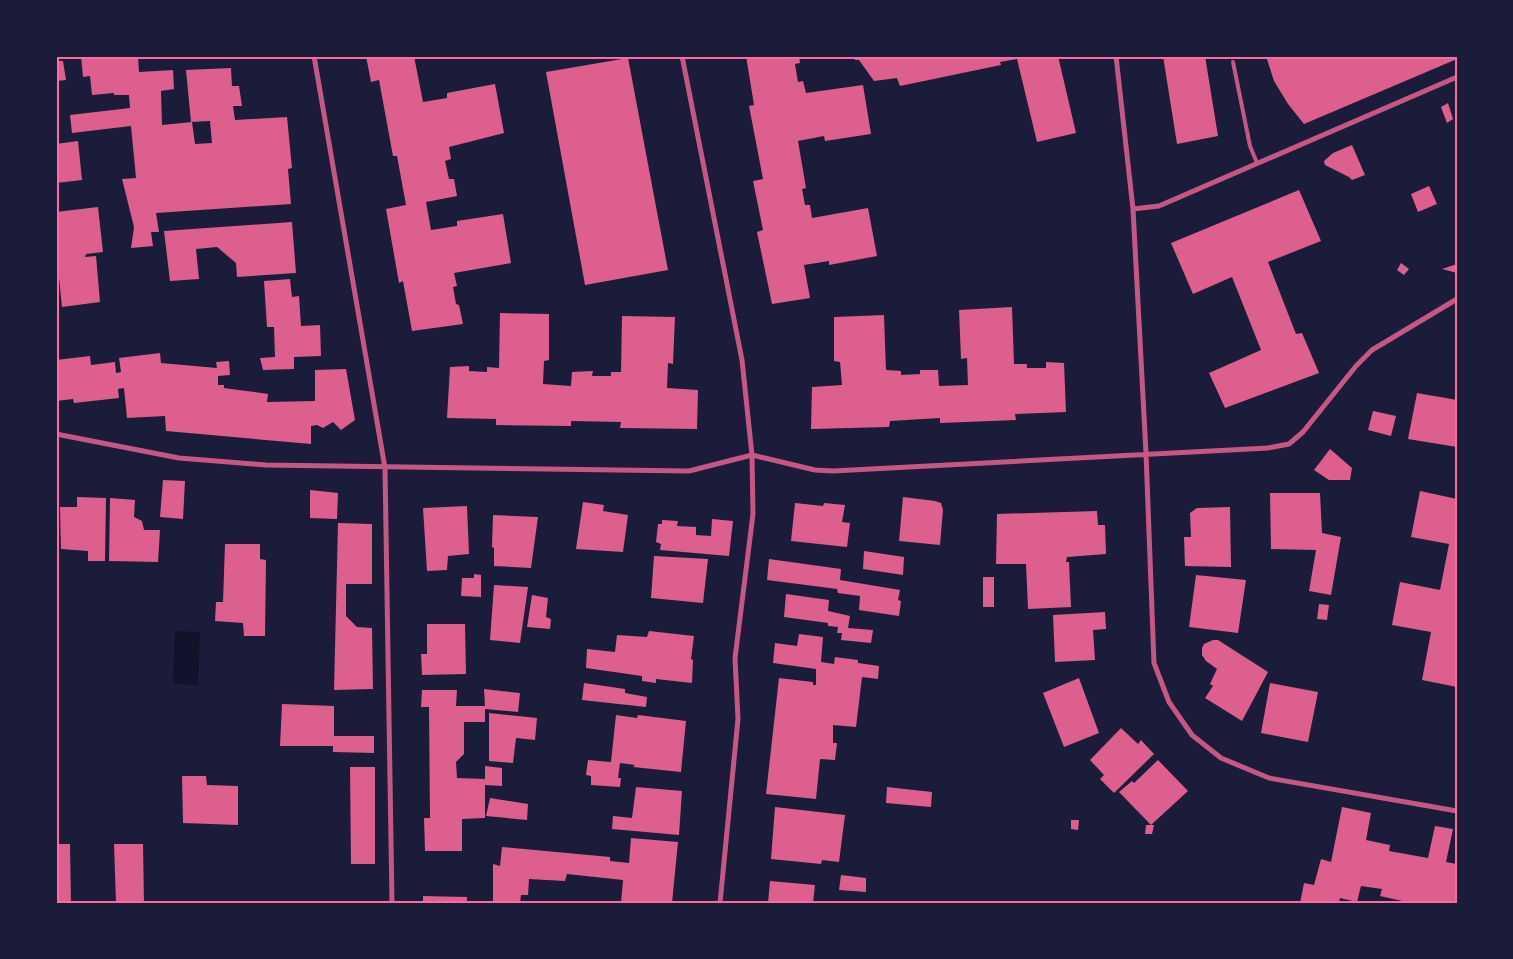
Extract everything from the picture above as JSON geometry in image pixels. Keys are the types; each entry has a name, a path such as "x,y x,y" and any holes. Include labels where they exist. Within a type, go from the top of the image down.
{"street":[{"path":"314,56 385,468 392,903"},
{"path":"682,56 742,360 752,455 753,514 735,658 738,719 720,903"},
{"path":"1116,56 1133,209 1146,453 1154,664 1169,702 1192,735 1221,758 1269,778 1457,811"},
{"path":"1133,209 1159,206 1457,77"},
{"path":"56,434 179,458 266,465 385,468 689,471 752,455 815,470 832,471 1268,448 1289,444 1303,432 1356,366 1372,350 1457,300"}],"lane":[{"path":"1233,62 1250,146 1257,163"}],"shaded area":[{"path":"175,631 200,632 198,685 173,684"}],"building":[{"path":"81,56 138,56 139,72 173,70 174,89 161,91 162,125 192,122 195,144 212,143 210,121 191,122 186,70 231,68 232,86 239,86 242,106 233,106 235,120 287,117 292,168 288,169 291,204 156,213 159,232 151,232 153,246 131,248 134,227 122,179 136,178 131,126 72,133 70,115 130,108 129,95 114,95 114,93 92,95 90,76 83,77"},
{"path":"366,56 414,56 423,102 447,98 447,93 495,84 504,133 449,147 451,159 445,161 449,179 454,179 457,196 426,202 431,230 457,226 457,221 503,214 511,263 454,273 457,286 453,287 456,304 459,305 463,324 412,331 403,281 399,283 386,209 406,205 397,156 393,156 379,80 371,82"},
{"path":"746,56 799,56 800,63 795,64 798,82 803,81 806,93 863,85 871,134 825,141 824,136 798,141 806,188 802,189 805,205 810,205 812,218 868,208 877,256 829,265 829,261 804,265 810,298 772,304 757,232 763,230 753,181 763,179 749,106 754,105"},
{"path":"854,56 1058,56 1076,133 1037,142 1017,59 1000,62 1001,65 900,86 897,78 874,81 859,60 855,60"},
{"path":"1163,56 1205,56 1218,136 1177,144"},
{"path":"1266,56 1457,56 1457,59 1304,124 1288,104 1274,81"},
{"path":"628,58 668,270 585,285 546,72"},
{"path":"56,61 63,61 66,80 56,81"},
{"path":"1448,103 1453,119 1447,123 1441,107"},
{"path":"78,141 82,180 56,183 56,144"},
{"path":"1352,145 1365,175 1352,180 1325,165 1324,161 1333,153"},
{"path":"1429,186 1437,204 1418,212 1411,194"},
{"path":"1299,190 1321,241 1268,262 1296,334 1302,333 1319,373 1225,408 1209,373 1261,350 1232,277 1193,294 1171,243"},
{"path":"98,207 103,252 86,254 85,257 96,256 100,302 62,307 57,258 59,258 56,242 56,212"},
{"path":"292,222 296,273 237,277 236,263 217,247 196,249 199,279 170,281 164,231"},
{"path":"1401,263 1409,269 1404,275 1397,270"},
{"path":"1457,264 1457,273 1442,269"},
{"path":"290,279 292,297 299,296 301,326 320,325 321,356 294,357 294,369 263,370 260,358 275,357 274,327 267,327 264,281"},
{"path":"1012,307 1014,364 1027,364 1027,368 1046,368 1046,362 1064,363 1066,412 1015,414 1016,420 940,423 940,418 890,421 889,427 811,429 812,387 842,385 840,362 834,361 834,317 884,315 886,370 901,371 901,375 920,374 920,370 938,370 939,386 968,385 967,358 961,359 959,310"},
{"path":"500,313 549,314 549,360 544,361 543,384 571,386 572,372 593,371 592,376 611,376 611,372 621,372 622,316 675,317 673,364 668,363 667,388 698,390 697,429 620,428 621,422 571,421 571,426 496,425 496,419 447,418 450,367 469,366 469,371 487,372 487,367 499,368"},
{"path":"160,353 161,363 217,368 216,362 229,361 230,375 218,376 218,385 224,385 224,388 268,394 267,402 315,401 315,370 346,369 355,420 341,430 333,422 323,428 317,425 311,426 311,444 166,431 165,416 127,418 124,388 118,389 119,398 74,403 73,399 56,401 56,360 90,356 91,365 115,362 116,373 121,372 119,358"},
{"path":"1417,393 1457,400 1457,447 1408,439"},
{"path":"1373,411 1396,416 1391,436 1368,430"},
{"path":"1330,449 1352,468 1350,480 1329,480 1314,470"},
{"path":"163,480 185,481 183,519 160,517"},
{"path":"310,490 338,493 337,519 310,518"},
{"path":"1420,491 1457,499 1457,687 1422,680 1431,632 1392,625 1400,582 1440,590 1449,544 1411,537"},
{"path":"1270,493 1320,493 1322,533 1341,537 1331,595 1309,591 1316,550 1271,549"},
{"path":"77,497 106,498 105,561 88,561 88,551 61,549 60,507 77,507"},
{"path":"903,497 941,503 943,510 940,545 899,541"},
{"path":"110,498 135,500 134,517 142,521 144,530 160,530 158,562 109,561"},
{"path":"583,502 604,505 603,511 628,515 623,552 576,549"},
{"path":"795,503 823,506 824,503 845,505 842,522 850,523 847,547 791,541"},
{"path":"467,506 469,554 448,556 447,570 427,571 423,508"},
{"path":"1230,507 1231,567 1185,566 1184,537 1191,537 1190,513 1197,508"},
{"path":"1097,511 1098,525 1105,525 1106,554 1067,557 1066,562 1069,562 1071,607 1028,609 1026,564 996,564 997,514"},
{"path":"493,515 538,517 531,568 494,566 494,548 492,547"},
{"path":"712,519 733,521 729,556 660,550 661,544 656,542 658,524 662,524 662,520 678,521 677,526 696,527 696,535 711,536"},
{"path":"338,523 372,524 372,584 346,584 346,616 357,627 372,628 373,689 334,690"},
{"path":"225,544 260,544 260,559 266,560 265,636 244,636 243,623 215,621 216,602 223,602"},
{"path":"864,551 904,557 903,575 863,569"},
{"path":"654,556 708,559 703,603 651,598"},
{"path":"769,559 841,569 840,580 900,590 898,600 901,601 899,616 859,610 860,596 838,593 837,589 767,580"},
{"path":"474,574 481,575 481,597 461,596 462,578 474,578"},
{"path":"1196,575 1246,580 1238,633 1189,627"},
{"path":"983,577 994,577 994,607 983,607"},
{"path":"494,585 528,587 520,643 490,640"},
{"path":"786,594 829,600 828,611 850,616 848,628 873,630 871,643 841,640 842,633 837,633 838,627 828,626 828,623 784,617"},
{"path":"532,595 548,598 546,617 551,619 550,629 527,627"},
{"path":"1319,604 1329,605 1327,620 1317,619"},
{"path":"1105,612 1106,629 1093,630 1095,660 1055,662 1053,615"},
{"path":"427,624 465,624 466,674 422,675 421,654 427,654"},
{"path":"649,631 694,636 691,659 693,660 692,683 656,679 656,683 642,681 642,676 586,668 587,649 615,652 617,635 647,637"},
{"path":"799,634 823,637 821,662 834,664 835,657 858,660 858,663 879,666 878,679 862,677 856,727 833,725 833,743 837,743 835,760 820,759 816,799 766,794 779,678 813,682 813,685 816,685 816,669 773,663 775,643 797,646"},
{"path":"1218,640 1268,672 1242,721 1205,698 1213,686 1210,684 1217,669 1206,661 1202,655 1202,648 1204,644"},
{"path":"1079,678 1099,733 1064,747 1043,693"},
{"path":"584,683 625,689 625,693 647,697 646,707 582,700"},
{"path":"1270,683 1318,692 1308,742 1261,733"},
{"path":"484,689 520,693 518,712 485,709 485,722 464,722 464,754 456,762 457,778 485,779 485,766 502,768 502,786 485,785 485,818 462,819 462,851 425,851 424,818 430,818 429,707 421,707 422,690 457,690 456,706 485,706"},
{"path":"282,704 334,706 334,736 374,736 374,753 333,752 333,746 280,746"},
{"path":"489,713 537,718 535,740 516,738 513,763 489,761"},
{"path":"616,715 637,718 638,715 686,721 681,772 633,767 635,765 620,763 618,778 621,778 620,787 591,785 591,776 586,775 588,760 611,762"},
{"path":"1121,728 1138,744 1141,740 1154,754 1114,793 1100,779 1104,775 1090,760"},
{"path":"1158,760 1188,791 1151,825 1119,792 1132,781 1134,783"},
{"path":"350,767 375,767 375,864 351,864"},
{"path":"182,776 206,776 207,785 238,786 238,825 183,823"},
{"path":"636,787 682,791 679,835 612,829 613,816 632,818"},
{"path":"887,787 932,792 931,807 886,803"},
{"path":"490,798 528,804 527,820 486,816"},
{"path":"775,807 845,815 839,862 822,860 821,864 771,859"},
{"path":"1342,807 1371,813 1366,840 1390,845 1389,851 1428,858 1435,826 1453,829 1446,862 1457,864 1457,903 1411,903 1380,896 1382,889 1361,886 1357,902 1340,898 1339,903 1300,903 1304,883 1314,885 1321,859 1331,862"},
{"path":"1071,820 1079,820 1078,830 1071,829"},
{"path":"1146,825 1154,825 1152,834 1145,834"},
{"path":"631,838 678,842 672,903 621,903 623,880 567,874 565,881 529,879 528,895 521,895 520,903 493,903 493,864 500,866 502,847 610,857 610,861 629,863"},
{"path":"56,844 70,844 71,903 56,903"},
{"path":"114,844 143,844 144,903 116,903"},
{"path":"841,875 866,878 866,892 839,890"},
{"path":"770,881 815,885 813,903 768,903"},
{"path":"423,896 467,897 467,903 423,903"}]}
